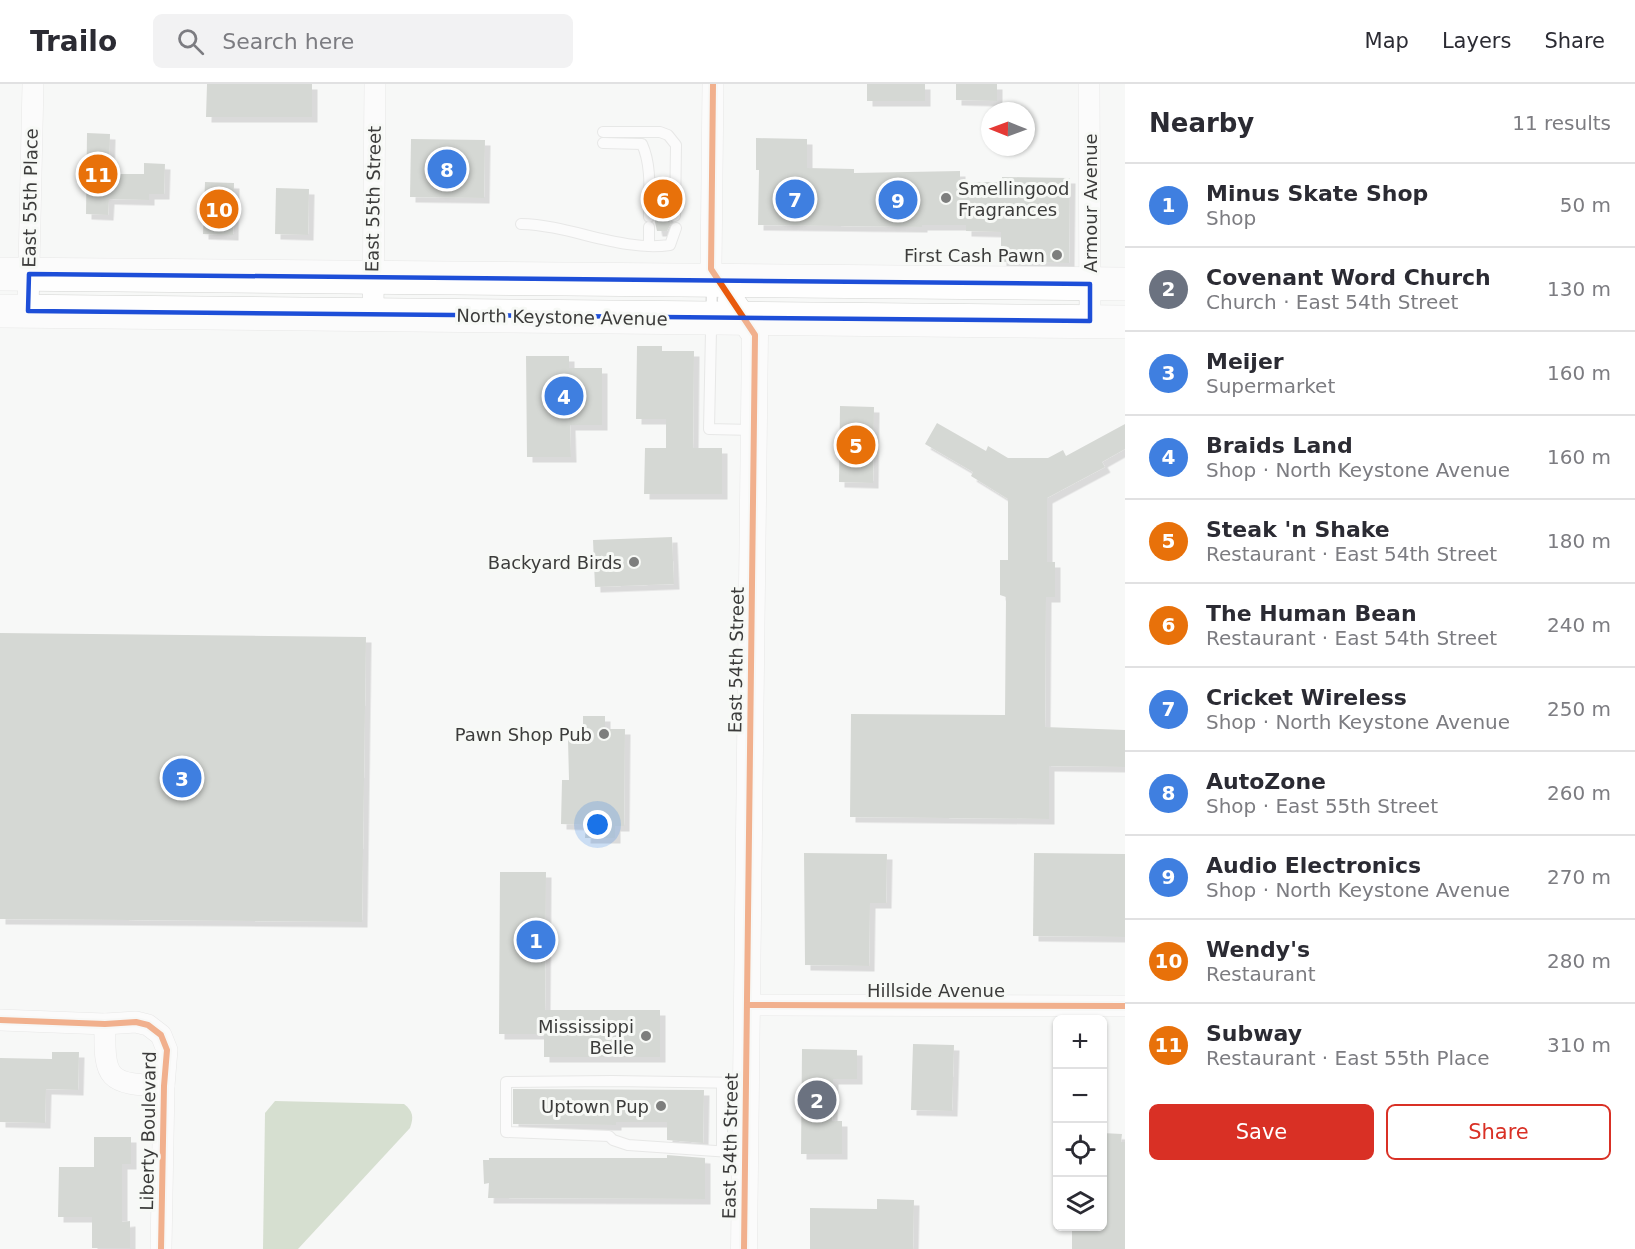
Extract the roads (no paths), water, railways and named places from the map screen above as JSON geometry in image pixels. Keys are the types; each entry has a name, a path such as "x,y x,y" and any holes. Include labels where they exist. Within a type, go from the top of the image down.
{"main road":[{"name":"North Keystone Avenue","path":"15,274 372,277 724,300 880,324 1125,322"},
{"name":"North Keystone Avenue","path":"14,311 373,315 1125,284"}],"street":[{"name":"East 55th Place","path":"14,311 15,274 33,84"},
{"name":"East 55th Street","path":"373,315 375,84"},
{"name":"East 54th Street","path":"713,84 711,269 724,300 755,335 747,1005 734,1083 734,1152 744,1249"},
{"name":"Armour Avenue","path":"1089,84 1090,321"},
{"name":"Hillside Avenue","path":"747,1005 1125,1006"},
{"name":"Liberty Boulevard","path":"0,1020 143,1023 161,1035 167,1050 164,1086 161,1249"},
{"name":"Liberty Boulevard","path":"105,1024 104,1057 110,1072 122,1082 131,1085 164,1086"}],"lane":[{"path":"649,246 648,168 642,144 603,137 660,132 668,135 676,145 675,216"},
{"path":"521,224 649,246 670,245 676,228"},
{"path":"724,300 709,429 754,430"},
{"path":"734,1083 506,1082 506,1132 609,1136 628,1145 734,1152"}],"place":[{"name":"AutoZone","path":"447,169"},
{"name":"Subway","path":"98,174"},
{"name":"Smellingood Fragrances","path":"946,198"},
{"name":"The Human Bean","path":"663,199"},
{"name":"Cricket Wireless","path":"795,199"},
{"name":"Audio Electronics","path":"898,200"},
{"name":"Wendy's","path":"219,209"},
{"name":"First Cash Pawn","path":"1057,255"},
{"name":"Braids Land","path":"564,396"},
{"name":"Steak 'n Shake","path":"856,445"},
{"name":"Backyard Birds","path":"634,562"},
{"name":"Pawn Shop Pub","path":"604,734"},
{"name":"Meijer","path":"182,778"},
{"name":"Minus Skate Shop","path":"536,940"},
{"name":"Mississippi Belle","path":"646,1036"},
{"name":"Covenant Word Church","path":"817,1100"},
{"name":"Uptown Pup","path":"661,1106"}]}
